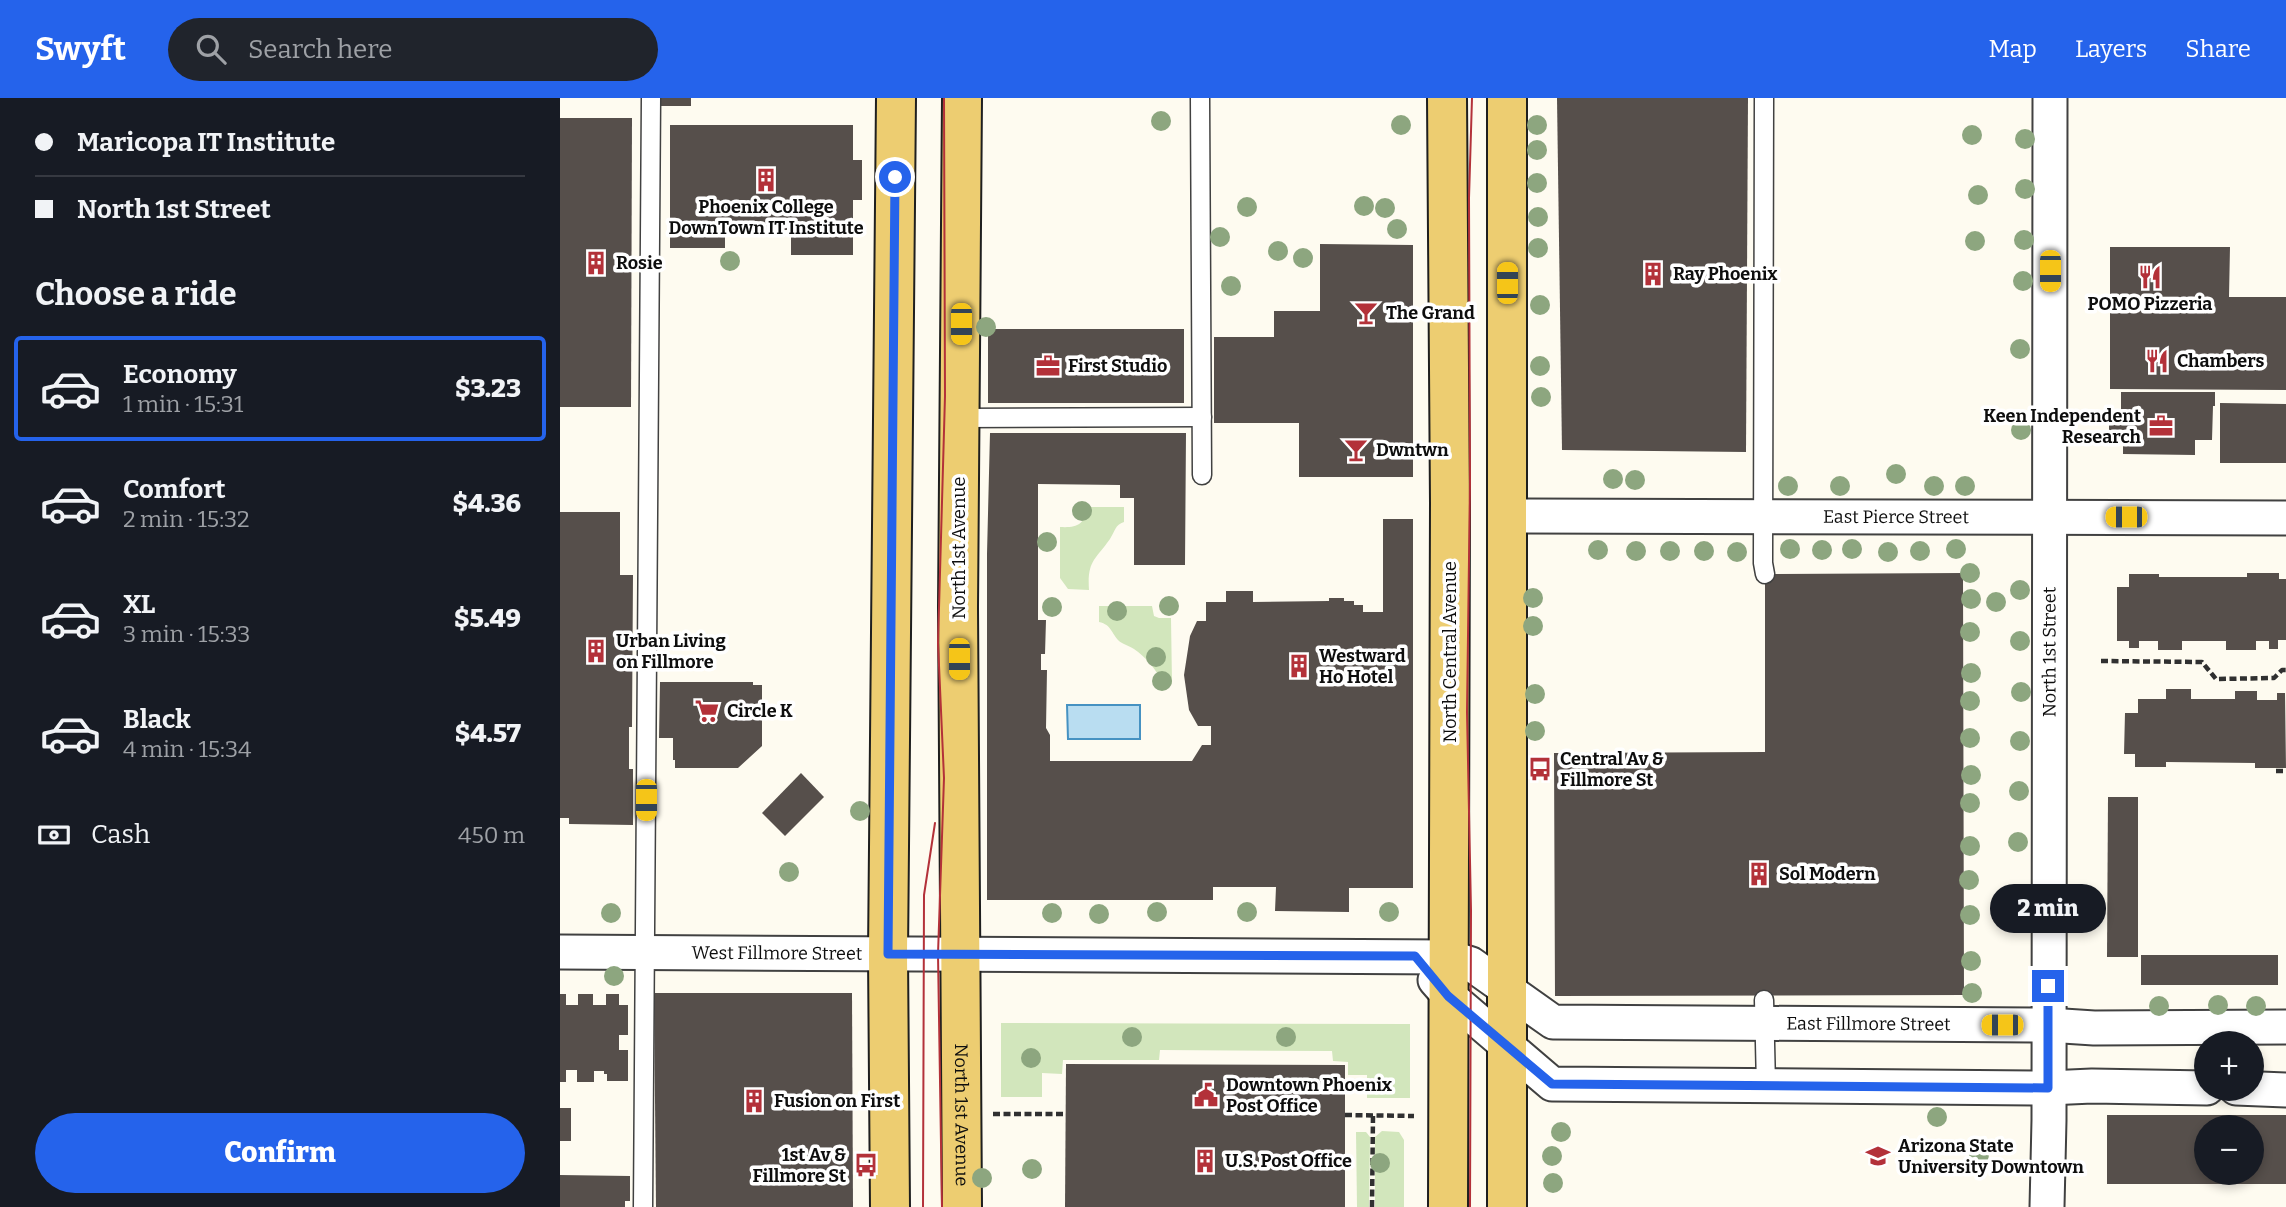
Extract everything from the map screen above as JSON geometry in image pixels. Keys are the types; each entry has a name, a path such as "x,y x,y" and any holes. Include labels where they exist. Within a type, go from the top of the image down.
{"main road":[{"path":"890,1207 888,954 896,98"},
{"name":"North 1st Avenue","path":"962,98 958,607 962,1207"},
{"name":"North Central Avenue","path":"1447,98 1450,503 1445,959 1460,1005 1448,1207"},
{"path":"1507,98 1507,1207"}],"street":[{"name":"North 1st Street","path":"2047,1207 2050,98"},
{"name":"East Pierce Street","path":"1508,516 2286,518"},
{"name":"West Fillmore Street","path":"560,952 1445,959"},
{"name":"East Fillmore Street","path":"1445,959 1508,991 1553,1022 1765,1012 2094,1028 2286,1027"},
{"path":"1460,1005 1552,1084 2194,1088"},
{"path":"2264,1089 2286,1090"}],"lane":[{"path":"643,1207 651,98"},
{"path":"1200,98 1202,475"},
{"path":"1764,98 1765,574"},
{"path":"960,418 1202,417"},
{"path":"1765,1012 1766,1086"}],"path":[{"path":"2101,661 2202,662 2216,679 2274,678 2281,670 2286,670"},
{"path":"2276,771 2286,771"},
{"path":"993,1114 1066,1114"},
{"path":"1345,1115 1419,1116"},
{"path":"1372,1207 1373,1115"}],"green space":[{"path":"1086,507 1124,507 1124,522 1117,527 1093,562 1089,573 1089,590 1068,589 1060,578 1060,527 1071,527 1082,522"},
{"path":"1099,606 1152,606 1154,616 1171,618 1172,684 1163,684 1143,656 1120,642 1109,627 1099,622"},
{"path":"1001,1023 1410,1024 1410,1098 1367,1098 1367,1075 1348,1075 1348,1062 1333,1061 1332,1051 1160,1050 1159,1060 1063,1060 1062,1074 1042,1073 1042,1097 1001,1097"},
{"path":"1382,1131 1399,1132 1404,1140 1404,1207 1375,1207 1375,1137"},
{"path":"1356,1132 1366,1132 1370,1137 1369,1207 1357,1207"}],"water":[{"path":"1067,705 1140,705 1140,739 1068,739"}],"building":[{"path":"658,98 691,98 691,106 658,106"},
{"name":"Ray Phoenix","path":"1557,98 1748,98 1746,452 1562,450"},
{"name":"Rosie","path":"560,118 632,118 631,407 560,407"},
{"name":"Phoenix College DownTown IT Institute","path":"670,125 853,125 853,160 862,160 862,200 853,200 853,255 791,255 791,230 725,230 725,248 670,248"},
{"path":"1320,244 1413,245 1413,477 1299,477 1299,423 1214,423 1214,337 1274,337 1274,311 1320,311"},
{"path":"2110,247 2230,247 2229,297 2286,297 2286,390 2110,389"},
{"path":"988,329 1184,329 1184,403 988,403"},
{"name":"Keen Independent Research","path":"2121,392 2215,392 2212,440 2195,440 2195,455 2123,454 2123,441 2109,441 2109,412 2121,412"},
{"path":"2220,403 2286,404 2286,463 2220,463"},
{"name":"Westward Ho Hotel","path":"990,433 1186,433 1185,565 1134,565 1134,498 1120,498 1120,485 1038,484 1038,620 1046,620 1045,654 1041,654 1041,670 1047,670 1046,728 1050,735 1050,761 1192,761 1202,745 1211,745 1211,726 1198,726 1189,710 1184,675 1190,636 1197,621 1206,621 1206,602 1226,602 1226,591 1253,591 1253,602 1329,601 1329,598 1344,598 1344,601 1354,601 1354,605 1363,605 1363,612 1383,612 1383,519 1413,519 1413,888 1349,888 1349,912 1275,911 1276,887 1213,887 1213,900 987,900 987,554"},
{"name":"Urban Living on Fillmore","path":"560,512 620,512 620,575 633,575 632,727 629,727 629,769 633,769 633,825 569,824 569,818 560,818"},
{"name":"Sol Modern","path":"1963,573 1964,995 1555,996 1554,753 1765,752 1765,574"},
{"path":"2247,573 2279,573 2279,579 2286,579 2286,640 2278,640 2278,649 2269,649 2269,641 2256,641 2256,650 2226,650 2226,641 2182,641 2182,650 2158,650 2158,641 2139,641 2139,648 2129,648 2129,641 2117,641 2117,587 2129,587 2129,574 2159,574 2159,577 2247,577"},
{"name":"Circle K","path":"660,682 753,682 753,685 762,685 762,746 738,768 675,768 673,738 659,738"},
{"path":"2166,689 2191,689 2191,699 2235,699 2235,691 2257,691 2257,700 2277,700 2277,693 2285,693 2286,768 2255,768 2255,763 2166,762 2166,767 2135,767 2135,754 2124,754 2125,713 2138,713 2138,699 2166,699"},
{"name":"Circle K","path":"801,773 824,797 785,836 762,813"},
{"path":"2108,797 2138,797 2138,957 2107,957"},
{"path":"2141,955 2278,955 2278,985 2141,985"},
{"name":"Fusion on First","path":"654,993 852,993 853,1207 656,1207"},
{"path":"560,994 566,994 566,1005 578,1005 578,994 593,994 593,1005 606,1005 606,994 619,994 619,1005 628,1005 628,1035 619,1035 619,1050 628,1050 628,1081 607,1081 604,1071 594,1071 594,1082 577,1082 577,1070 566,1070 566,1082 560,1082"},
{"name":"U.S. Post Office","path":"1066,1064 1345,1065 1345,1207 1065,1207"},
{"path":"560,1108 571,1108 571,1141 560,1141"},
{"path":"2107,1115 2194,1115 2194,1184 2107,1184"},
{"path":"2264,1115 2286,1115 2286,1184 2264,1184"},
{"path":"560,1175 630,1176 630,1201 625,1201 625,1207 560,1207"}],"tram line":[{"path":"942,1207 938,954 944,778 938,643 945,396 944,98"},
{"path":"1470,1207 1471,910 1467,712 1470,483 1469,198 1472,98"},
{"path":"923,1207 924,895 935,823"}],"place":[{"name":"Phoenix College DownTown IT Institute","path":"766,180"},
{"name":"Rosie","path":"596,263"},
{"name":"Ray Phoenix","path":"1653,274"},
{"name":"POMO Pizzeria","path":"2150,277"},
{"name":"The Grand","path":"1366,313"},
{"name":"Chambers","path":"2157,361"},
{"name":"First Studio","path":"1048,366"},
{"name":"Keen Independent Research","path":"2161,426"},
{"name":"Dwntwn","path":"1356,450"},
{"name":"Urban Living on Fillmore","path":"596,651"},
{"name":"Westward Ho Hotel","path":"1299,666"},
{"name":"Circle K","path":"707,711"},
{"name":"Central Av & Fillmore St","path":"1540,769"},
{"name":"Sol Modern","path":"1759,874"},
{"name":"Downtown Phoenix Post Office","path":"1206,1095"},
{"name":"Fusion on First","path":"754,1101"},
{"name":"Arizona State University Downtown","path":"1878,1156"},
{"name":"U.S. Post Office","path":"1205,1161"},
{"name":"1st Av & Fillmore St","path":"866,1165"}],"route":[{"path":"895,177 888,954 1415,956 1448,996 1552,1084 2048,1088 2048,986"}]}
